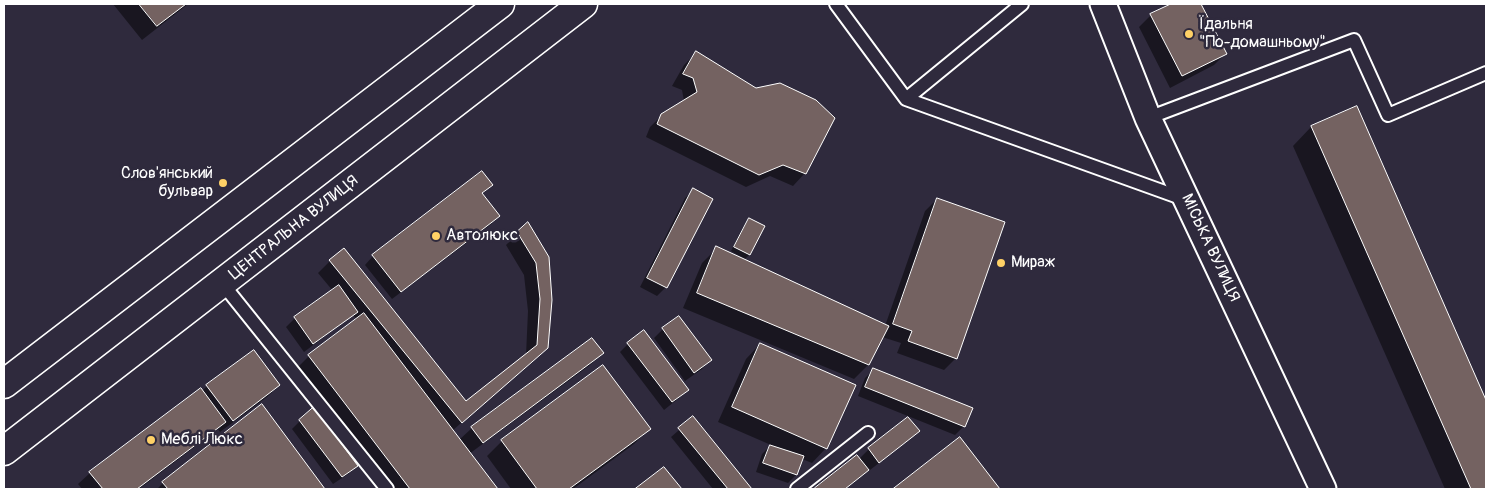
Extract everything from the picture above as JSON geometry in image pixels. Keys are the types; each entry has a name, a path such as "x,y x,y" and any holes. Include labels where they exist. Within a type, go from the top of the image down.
{"street":[{"path":"4,384 500,4"},
{"name":"ЦЕНТРАЛЬНА ВУЛИЦЯ","path":"4,451 583,4"},
{"name":"МІСЬКА ВУЛИЦЯ","path":"1103,4 1148,118 1323,489"}],"lane":[{"path":"836,4 906,99 1187,200"},
{"path":"906,99 1022,4"},
{"path":"1148,118 1354,40 1388,115 1486,73"},
{"path":"222,283 387,489"},
{"path":"797,489 868,432"}],"building":[{"path":"139,4 186,4 157,26"},
{"name":"Їдальня \"По-домашньому\"","path":"1171,4 1201,4 1227,54 1182,76 1150,14"},
{"path":"696,51 756,88 780,83 816,100 835,118 806,174 783,165 759,175 657,124 661,114 697,92 693,78 683,74"},
{"path":"1357,106 1486,400 1486,489 1471,489 1311,126"},
{"name":"Автолюкс","path":"482,171 493,185 482,193 500,216 401,292 372,255"},
{"path":"693,188 713,199 667,288 647,278"},
{"path":"937,198 1005,222 957,359 908,341 912,331 893,324"},
{"path":"749,218 765,226 750,255 734,247"},
{"path":"528,222 549,257 552,300 548,348 462,423 329,260 344,248 466,401 537,345 540,299 536,263 517,232"},
{"path":"716,246 889,326 869,365 697,293"},
{"path":"339,285 358,312 313,344 294,317"},
{"path":"364,313 498,489 410,489 308,355"},
{"path":"679,316 712,360 694,373 662,328"},
{"path":"644,330 689,390 672,402 627,343"},
{"path":"592,338 604,353 483,443 471,427"},
{"path":"760,343 856,385 827,449 732,407"},
{"path":"254,350 280,385 233,421 206,385"},
{"path":"603,365 651,429 569,489 537,489 501,440"},
{"path":"873,368 973,408 965,427 865,387"},
{"path":"201,388 226,422 137,489 103,489 89,472"},
{"path":"262,404 325,489 168,489 162,482"},
{"path":"314,407 358,466 342,477 299,420"},
{"path":"693,416 752,489 728,489 678,428"},
{"path":"908,417 920,431 879,463 868,448"},
{"path":"960,437 1000,489 893,489"},
{"path":"770,445 804,456 797,475 763,463"},
{"path":"857,455 869,470 845,489 815,488"},
{"path":"664,467 682,489 635,489"}],"place":[{"name":"Їдальня \"По-домашньому\"","path":"1189,34"},
{"name":"Слов'янський бульвар","path":"223,183"},
{"name":"Автолюкс","path":"436,236"},
{"name":"Мираж","path":"1001,263"},
{"name":"Меблі Люкс","path":"151,440"}]}
